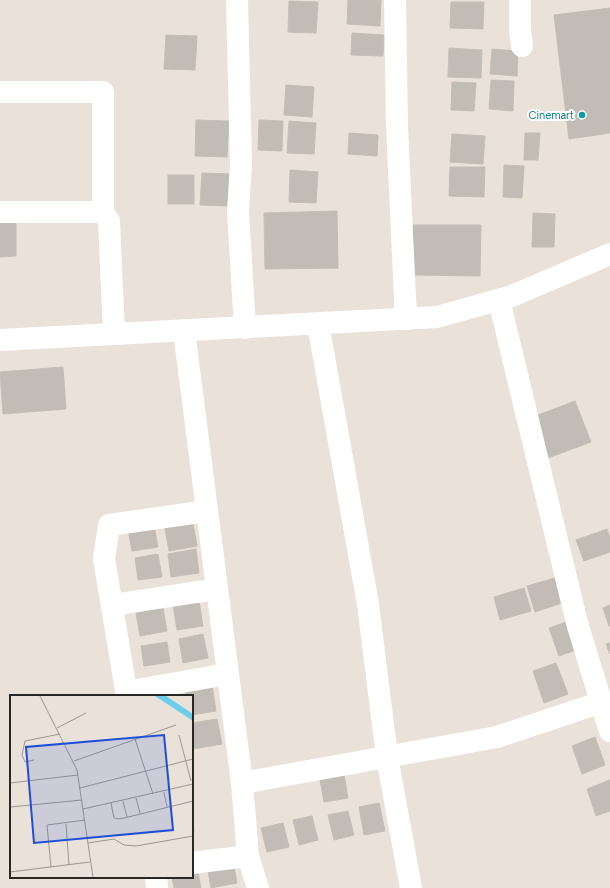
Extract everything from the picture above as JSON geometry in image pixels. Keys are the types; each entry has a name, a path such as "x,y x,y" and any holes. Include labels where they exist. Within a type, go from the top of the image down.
{"street":[{"path":"238,0 241,164 238,212 245,328"},
{"path":"395,0 397,128 406,319"},
{"path":"520,0 520,30 522,46"},
{"path":"0,92 103,92 103,212 109,221 114,334"},
{"path":"0,212 103,212"},
{"path":"0,340 437,317 512,296 610,254"},
{"path":"499,300 577,623 610,731"},
{"path":"318,324 368,604 387,757 411,888"},
{"path":"184,331 242,783 248,856 258,888"},
{"path":"207,511 109,525 104,559 127,694 228,674"},
{"path":"112,605 217,589"},
{"path":"242,783 497,738 602,702"},
{"path":"193,863 248,856"},
{"path":"156,878 157,888"}],"building":[{"path":"348,0 381,0 380,26 347,24"},
{"path":"289,1 318,2 316,33 288,32"},
{"path":"451,2 484,2 483,29 450,28"},
{"path":"610,8 610,133 569,139 554,15"},
{"path":"352,33 384,35 383,56 351,55"},
{"path":"166,35 197,36 195,70 164,69"},
{"path":"449,48 482,50 481,78 448,77"},
{"path":"492,49 518,51 517,76 490,74"},
{"path":"491,80 514,81 513,111 489,109"},
{"path":"452,82 476,83 474,111 451,110"},
{"path":"286,85 314,87 312,117 284,115"},
{"path":"196,120 229,121 227,157 195,156"},
{"path":"259,120 283,121 282,151 258,150"},
{"path":"289,121 316,123 314,154 287,153"},
{"path":"349,133 378,135 377,156 348,154"},
{"path":"525,133 540,133 538,160 524,160"},
{"path":"452,134 485,136 483,164 450,162"},
{"path":"504,165 524,166 522,198 503,197"},
{"path":"450,167 485,167 484,197 449,196"},
{"path":"290,170 318,172 316,203 289,202"},
{"path":"202,173 231,174 229,206 200,205"},
{"path":"168,175 194,175 194,204 168,204"},
{"path":"337,211 338,268 265,269 264,213"},
{"path":"533,213 555,214 554,247 532,247"},
{"path":"0,222 16,222 16,256 0,257"},
{"path":"413,225 481,225 480,276 413,275"},
{"path":"63,367 66,409 3,414 0,372"},
{"path":"575,401 591,442 548,458 533,417"},
{"path":"192,518 197,546 169,551 164,523"},
{"path":"153,520 158,547 132,551 127,524"},
{"path":"607,529 610,537 610,552 584,561 576,540"},
{"path":"196,549 199,573 171,577 168,554"},
{"path":"158,554 162,577 138,580 135,558"},
{"path":"555,578 562,603 535,612 527,586"},
{"path":"524,588 531,611 500,620 494,597"},
{"path":"199,601 203,626 177,630 173,604"},
{"path":"610,605 610,626 609,626 603,608"},
{"path":"163,608 167,631 140,636 136,613"},
{"path":"569,621 579,649 559,656 549,628"},
{"path":"203,634 208,658 183,663 179,639"},
{"path":"167,642 170,662 144,666 141,646"},
{"path":"610,643 610,654 606,644"},
{"path":"556,663 568,694 544,703 533,671"},
{"path":"212,685 216,711 193,715 193,695 186,695 185,690"},
{"path":"217,719 222,744 193,749 193,723"},
{"path":"595,737 605,765 582,774 572,746"},
{"path":"343,769 348,798 324,802 319,774"},
{"path":"610,780 610,811 596,816 587,789"},
{"path":"379,803 385,831 364,835 359,807"},
{"path":"348,811 354,835 334,840 328,815"},
{"path":"312,816 318,840 299,845 293,820"},
{"path":"283,823 289,847 267,852 261,828"},
{"path":"233,861 237,883 211,888 207,865"},
{"path":"197,866 201,888 174,888 172,878 193,878 193,867"}],"place":[{"name":"Cinemart","path":"582,115"}]}
